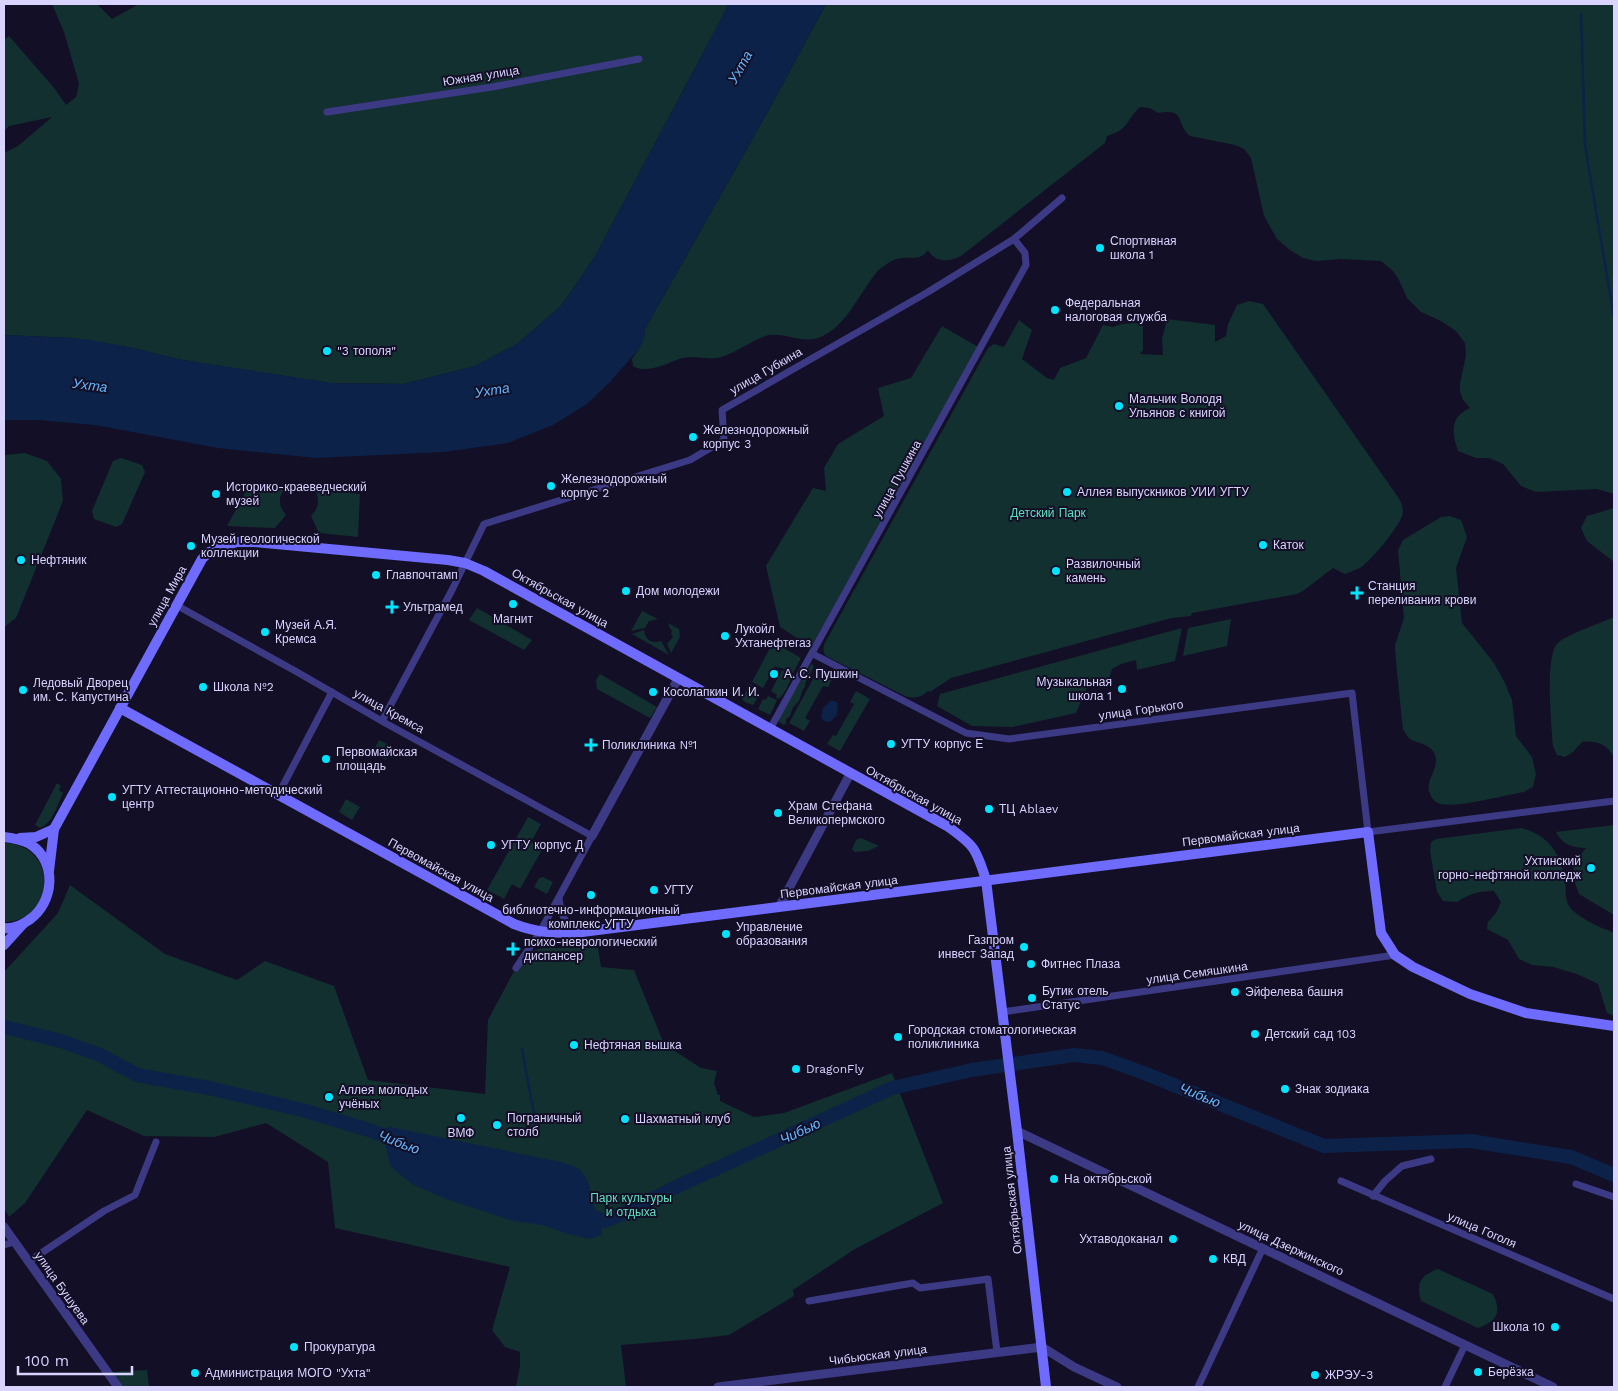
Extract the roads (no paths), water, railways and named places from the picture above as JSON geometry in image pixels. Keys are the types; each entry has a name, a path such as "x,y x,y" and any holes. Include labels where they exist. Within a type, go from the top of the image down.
{"main road":[{"name":"улица Мира","path":"4,946 23,924 36,915 46,902 50,887 49,871 54,829 176,605 202,559 209,552 237,542 252,542 359,551 465,563"},
{"name":"Октябрьская улица","path":"465,563 484,571 947,826 968,841 978,854 986,880 1046,1387"},
{"name":"Первомайская улица","path":"120,708 514,924 528,930 558,934 1368,832"},
{"path":"4,837 36,837 54,829"},
{"path":"4,832 31,845 42,857 49,871"},
{"path":"1368,832 1381,933 1395,955 1413,967 1470,994 1526,1013 1614,1026"},
{"path":"4,928 23,924"}],"street":[{"name":"Южная улица","path":"326,112 492,87 639,59"},
{"name":"улица Губкина","path":"465,563 484,524 690,460 724,440 722,410 928,292 1014,239 1062,198"},
{"name":"улица Пушкина","path":"770,729 1026,265 1025,253 1014,239"},
{"path":"382,721 465,563"},
{"name":"улица Кремса","path":"176,605 592,836"},
{"name":"улица Горького","path":"812,654 966,733 1009,739 1352,693 1368,832"},
{"path":"516,968 559,899 678,679"},
{"path":"278,795 332,692"},
{"path":"779,907 850,774"},
{"name":"Первомайская улица","path":"1368,832 1614,801"},
{"path":"559,899 562,917 570,926 582,932"},
{"name":"улица Семяшкина","path":"1002,1012 1395,955"},
{"name":"улица Дзержинского","path":"1017,1131 1553,1387"},
{"path":"28,1262 104,1210 134,1195 156,1142"},
{"path":"1373,1196 1385,1181 1402,1166 1432,1159"},
{"name":"улица Гоголя","path":"1341,1181 1614,1298"},
{"path":"1576,1184 1614,1197"},
{"name":"улица Бушуева","path":"4,1227 118,1387"},
{"path":"4,1244 14,1242"},
{"path":"1198,1387 1262,1248"},
{"path":"810,1301 913,1283 920,1288 988,1279 997,1352"},
{"path":"1445,1387 1465,1345"},
{"path":"1042,1347 1074,1367 1117,1387"},
{"name":"Чибьюская улица","path":"718,1387 1042,1347"}],"water":[{"name":"Ухта","path":"729,4 826,4 766,115 645,329 644,339 639,349 610,382 587,404 553,425 508,443 444,452 316,458 218,448 95,425 38,420 4,420 4,335 91,340 177,359 331,383 404,384 475,366 517,344 561,306 594,258"},
{"path":"830,701 835,701 838,704 837,715 830,722 824,721 821,717 823,708"},
{"path":"390,1127 561,1162 580,1169 588,1181 596,1214 601,1214 602,1235 590,1239 543,1225 514,1221 446,1199 412,1184 390,1166 385,1142 381,1140 382,1129"}],"waterway":[{"path":"1581,14 1585,145 1614,318"},
{"name":"Чибью","path":"4,1027 61,1041 100,1055 137,1075 209,1088 302,1110 369,1130 398,1141"},
{"path":"522,1049 534,1114 533,1120"},
{"name":"Чибью","path":"586,1214 605,1221 892,1088 972,1070 1074,1055 1102,1058 1144,1073 1324,1146 1471,1141 1571,1157 1614,1175"}],"place":[{"name":"Спортивная школа 1","path":"1100,248"},
{"name":"Федеральная налоговая служба","path":"1055,310"},
{"name":"\"3 тополя\"","path":"327,351"},
{"name":"Мальчик Володя Ульянов с книгой","path":"1119,406"},
{"name":"Железнодорожный корпус 3","path":"693,437"},
{"name":"Железнодорожный корпус 2","path":"551,486"},
{"name":"Аллея выпускников УИИ УГТУ","path":"1067,492"},
{"name":"Историко-краеведческий музей","path":"216,494"},
{"name":"Каток","path":"1263,545"},
{"name":"Музей геологической коллекции","path":"191,546"},
{"name":"Нефтяник","path":"21,560"},
{"name":"Развилочный камень","path":"1056,571"},
{"name":"Главпочтамп","path":"376,575"},
{"name":"Дом молодежи","path":"626,591"},
{"name":"Станция переливания крови","path":"1357,593"},
{"name":"Магнит","path":"513,604"},
{"name":"Ультрамед","path":"392,607"},
{"name":"Музей А.Я. Кремса","path":"265,632"},
{"name":"Лукойл Ухтанефтегаз","path":"725,636"},
{"name":"А. С. Пушкин","path":"774,674"},
{"name":"Школа №2","path":"203,687"},
{"name":"Музыкальная школа 1","path":"1122,689"},
{"name":"Ледовый Дворец им. С. Капустина","path":"23,690"},
{"name":"Косолапкин И. И.","path":"653,692"},
{"name":"УГТУ корпус Е","path":"891,744"},
{"name":"Поликлиника №1","path":"591,745"},
{"name":"Первомайская площадь","path":"326,759"},
{"name":"УГТУ Аттестационно-методический центр","path":"112,797"},
{"name":"ТЦ Ablaev","path":"989,809"},
{"name":"Храм Стефана Великопермского","path":"778,813"},
{"name":"УГТУ корпус Д","path":"491,845"},
{"name":"Ухтинский горно-нефтяной колледж","path":"1591,868"},
{"name":"УГТУ","path":"654,890"},
{"name":"библиотечно-информационный комплекс УГТУ","path":"591,895"},
{"name":"Управление образования","path":"726,934"},
{"name":"Газпром инвест Запад","path":"1024,947"},
{"name":"психо-неврологический диспансер","path":"513,949"},
{"name":"Фитнес Плаза","path":"1031,964"},
{"name":"Эйфелева башня","path":"1235,992"},
{"name":"Бутик отель Статус","path":"1032,998"},
{"name":"Детский сад 103","path":"1255,1034"},
{"name":"Городская стоматологическая поликлиника","path":"898,1037"},
{"name":"Нефтяная вышка","path":"574,1045"},
{"name":"DragonFly","path":"796,1069"},
{"name":"Знак зодиака","path":"1285,1089"},
{"name":"Аллея молодых учёных","path":"329,1097"},
{"name":"ВМФ","path":"461,1118"},
{"name":"Шахматный клуб","path":"625,1119"},
{"name":"Пограничный столб","path":"497,1125"},
{"name":"На октябрьской","path":"1054,1179"},
{"name":"Ухтаводоканал","path":"1173,1239"},
{"name":"КВД","path":"1213,1259"},
{"name":"Школа 10","path":"1555,1327"},
{"name":"Прокуратура","path":"294,1347"},
{"name":"Берёзка","path":"1478,1372"},
{"name":"Администрация МОГО \"Ухта\"","path":"195,1373"},
{"name":"ЖРЭУ-3","path":"1315,1375"}],"park label":[{"name":"Детский Парк","path":"1048,513"},
{"name":"Парк культуры и отдыха","path":"631,1205"}]}
